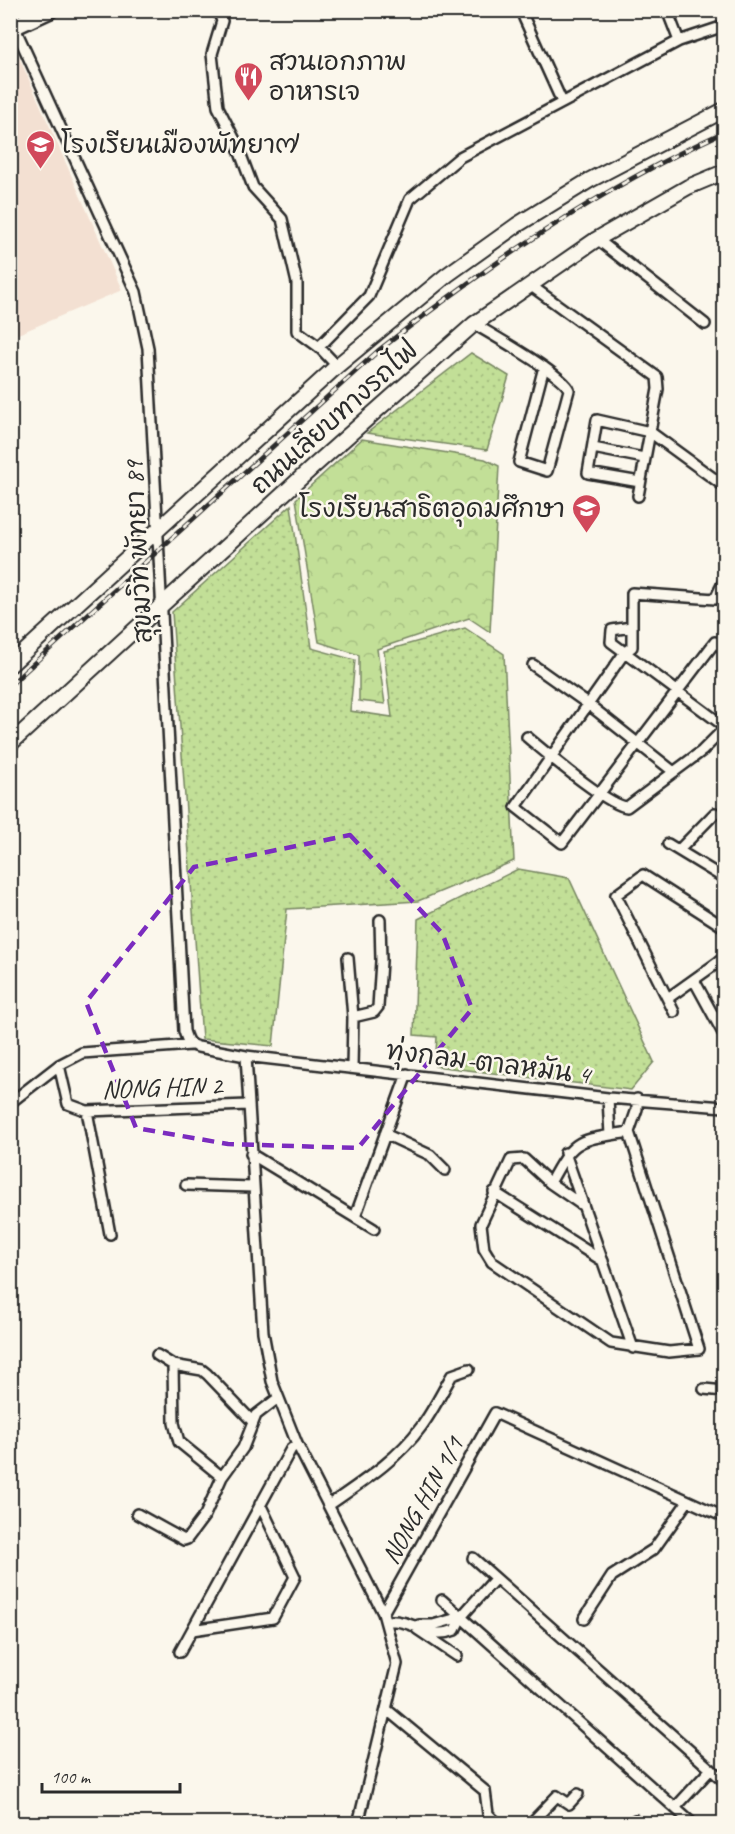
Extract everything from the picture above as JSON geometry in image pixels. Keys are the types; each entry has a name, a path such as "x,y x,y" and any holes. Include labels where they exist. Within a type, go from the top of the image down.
{"highway":[{"path":"12,27 49,10"}],"street":[{"path":"218,10 222,21 212,54 218,107 236,142 253,188 282,219 297,283 297,331 319,346 337,366"},
{"path":"667,10 679,41"},
{"path":"524,18 562,102"},
{"path":"319,346 369,296 410,200 460,158 679,41 724,26"},
{"name":"สุขุมวิท พัทยา 89","path":"12,27 136,292 148,348 184,1031 191,1045"},
{"name":"ถนนเลียบทางรถไฟ","path":"10,665 337,366 447,275 517,225 590,180 724,110"},
{"name":"ถนนเลียบทางรถไฟ","path":"10,744 474,324 597,239 688,187 724,172"},
{"path":"597,239 705,324"},
{"path":"530,285 657,377 638,496"},
{"path":"474,324 544,367 567,383 569,390 547,471 519,462 544,367"},
{"path":"640,482 588,473 597,420 650,432 724,486"},
{"path":"593,448 644,458"},
{"path":"724,581 715,599 632,593 632,647 625,652 516,807 562,843 715,642 724,649"},
{"path":"527,737 550,757 617,805 627,807 674,772 724,728 611,642 612,630 631,627"},
{"path":"533,665 588,704 674,772"},
{"path":"679,850 715,813"},
{"path":"668,844 724,878"},
{"path":"675,1012 616,895 643,875 724,927"},
{"path":"353,1017 374,1012 378,1007 381,961 380,920"},
{"path":"348,958 353,1017 352,1068"},
{"path":"668,998 724,958"},
{"path":"694,980 724,1035"},
{"path":"10,1103 58,1065 71,1057 95,1050 191,1045 246,1056 263,1332 272,1381 297,1444 385,1617 397,1665 359,1820 369,1824"},
{"name":"ทุ่งกลม-ตาลหมัน 4","path":"246,1056 608,1098 724,1107"},
{"path":"58,1065 68,1104 82,1110 110,1234"},
{"path":"355,1217 407,1074"},
{"path":"608,1098 610,1136"},
{"path":"582,1205 550,1183 524,1159 511,1160 494,1192 481,1224 484,1249 492,1262 611,1343 669,1352 699,1349 629,1132 637,1109 637,1099"},
{"name":"NONG HIN 2","path":"82,1110 248,1105"},
{"path":"550,1183 566,1153 575,1144 629,1132"},
{"path":"385,1134 430,1155 445,1170"},
{"path":"566,1153 633,1348"},
{"path":"251,1154 374,1229"},
{"path":"186,1185 253,1187"},
{"path":"494,1192 603,1261"},
{"path":"157,1355 173,1365 202,1370 252,1421"},
{"path":"173,1365 174,1423 179,1442 222,1477"},
{"path":"329,1505 378,1470 407,1444 423,1425 452,1375 469,1369"},
{"path":"704,1389 724,1391"},
{"path":"137,1515 186,1540 205,1515 222,1477 243,1448 252,1421 256,1415 278,1398"},
{"name":"NONG HIN 1/1","path":"385,1617 495,1413 500,1413 688,1502"},
{"path":"180,1652 260,1504 291,1449 297,1444"},
{"path":"584,1619 612,1576 654,1550 688,1502 724,1517"},
{"path":"192,1630 273,1618 295,1577 260,1504"},
{"path":"473,1558 724,1781"},
{"path":"385,1617 413,1624 433,1625 461,1617 495,1579"},
{"path":"442,1600 693,1824"},
{"path":"413,1624 423,1635 457,1656"},
{"path":"386,1708 485,1791 488,1814 498,1824"},
{"path":"675,1808 711,1769"},
{"path":"530,1824 557,1796 569,1804 578,1794"}],"highlighted area":[{"path":"350,835 442,933 472,1009 358,1148 228,1144 136,1128 86,1002 194,867"}],"shaded area":[{"name":"โรงเรียนเมืองพัทยา๗","path":"15,48 122,290 11,337 10,50"}],"green space":[{"path":"471,353 509,376 487,450 367,433"},
{"path":"362,439 485,459 499,466 490,632 469,618 377,649 385,704 359,701 359,655 319,642 296,499"},
{"path":"291,505 311,648 355,660 350,711 392,717 384,651 465,628 504,654 514,861 418,901 287,909 273,1046 202,1039 172,612"},
{"path":"518,869 569,878 654,1062 631,1090 435,1066 437,1037 414,1035 418,919"}],"railway":[{"path":"10,685 378,351 460,289 545,231 632,178 724,132"}],"place":[{"name":"สวนเอกภาพ อาหารเจ","path":"248,102"},
{"name":"โรงเรียนเมืองพัทยา๗","path":"40,170"},
{"name":"โรงเรียนสาธิตอุดมศึกษา","path":"586,534"}]}
